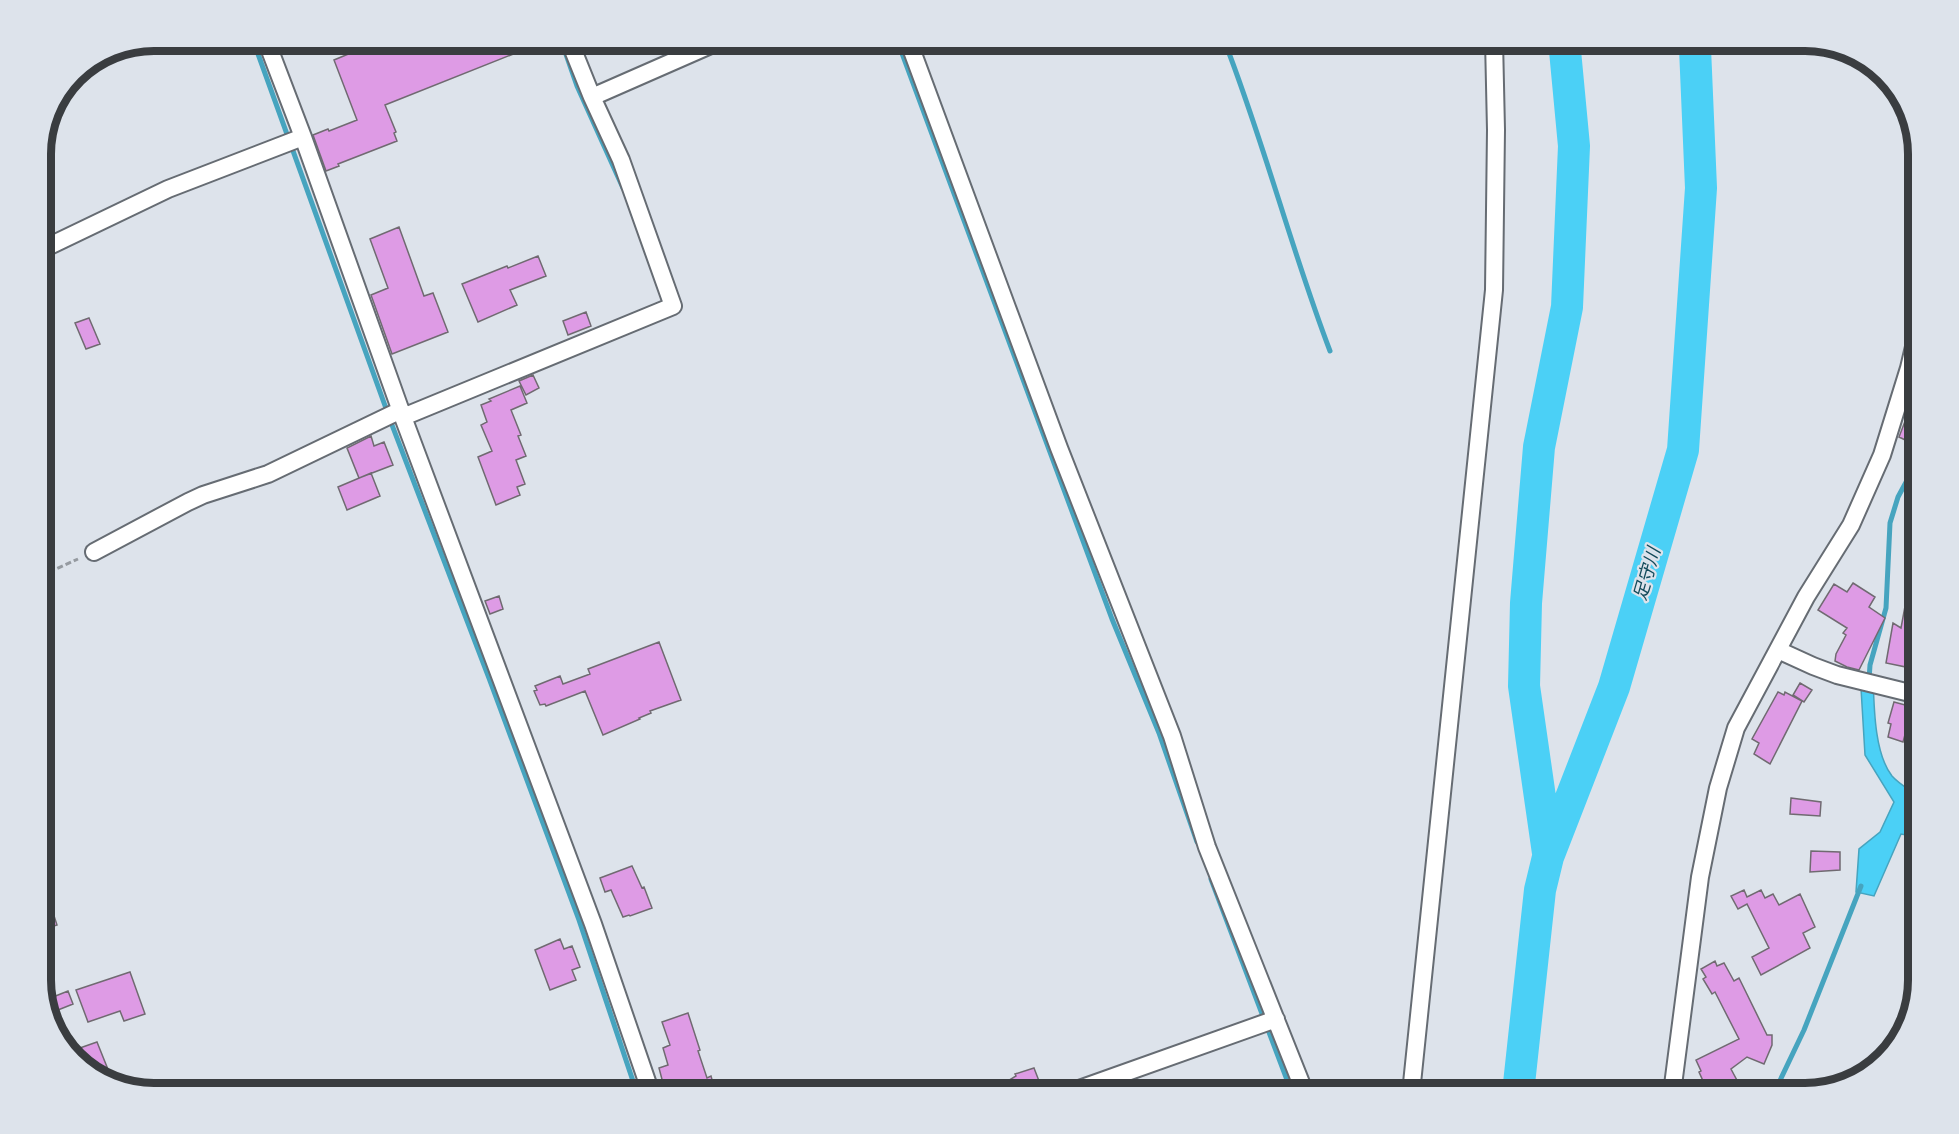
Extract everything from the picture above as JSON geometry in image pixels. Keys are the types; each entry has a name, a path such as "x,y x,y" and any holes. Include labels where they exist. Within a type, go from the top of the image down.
{"street":[{"path":"269,51 295,140 395,415 588,913 647,1083"},
{"path":"94,552 203,495 268,474 395,415 673,306 621,160 573,51"},
{"path":"592,97 697,51"},
{"path":"912,51 1059,448 1172,736 1269,1022 1300,1083"},
{"path":"1412,1083 1494,290 1496,142 1494,51"},
{"path":"51,245 168,189 295,140"},
{"path":"1673,1083 1701,877 1718,788 1736,728 1806,597 1851,525 1882,455 1908,371"},
{"path":"1778,650 1813,666 1908,693"},
{"path":"1099,1083 1269,1022"}],"path":[{"path":"51,571 94,552"}],"water":[{"path":"1873,676 1876,728 1882,755 1892,776 1908,789 1908,835 1901,834 1874,896 1856,892 1859,849 1880,832 1894,802 1865,755 1861,688"}],"building":[{"path":"356,51 521,51 385,105 396,132 394,133 397,141 326,171 313,135 357,120 334,60"},
{"path":"399,227 424,296 433,293 448,332 392,354 371,295 388,288 370,239"},
{"path":"538,256 546,276 510,290 517,305 478,322 462,284"},
{"path":"586,312 591,326 568,335 563,321"},
{"path":"89,318 100,344 86,349 75,323"},
{"path":"533,375 539,388 526,395 519,381"},
{"path":"520,386 527,403 511,410 526,456 516,460 525,484 517,487 520,495 496,505 478,457 492,451 481,425 487,422 481,405 491,401 489,399"},
{"path":"1908,414 1908,441 1899,437"},
{"path":"371,436 374,446 384,442 393,465 359,478 347,448"},
{"path":"371,473 380,496 347,510 338,487"},
{"path":"1853,583 1875,597 1869,607 1885,618 1859,670 1835,661 1836,654 1846,635 1843,633 1847,628 1818,610 1834,584 1847,592"},
{"path":"1908,590 1908,663 1906,667 1886,663 1893,623 1901,628"},
{"path":"499,596 503,609 490,614 485,601"},
{"path":"659,642 681,700 650,711 651,713 640,719 603,735 585,691 546,706 545,704 540,705 534,691 537,690 535,686 560,676 563,684 590,674 588,669"},
{"path":"1800,683 1812,690 1804,702 1793,695"},
{"path":"1778,692 1784,695 1785,692 1802,701 1770,764 1754,754 1759,743 1752,739"},
{"path":"1894,702 1908,706 1908,724 1903,742 1888,737 1891,724 1888,723"},
{"path":"1791,798 1821,802 1820,816 1790,814"},
{"path":"1811,851 1840,852 1840,870 1810,872"},
{"path":"632,866 642,888 644,887 652,908 623,917 611,890 605,892 600,878"},
{"path":"1744,890 1747,897 1761,890 1765,898 1773,894 1779,905 1800,894 1815,927 1803,933 1810,948 1761,975 1752,957 1769,948 1747,904 1738,909 1731,896"},
{"path":"51,907 57,925 51,927"},
{"path":"560,939 564,949 572,946 580,967 572,970 576,980 550,990 535,950"},
{"path":"1715,961 1717,966 1724,963 1734,981 1739,978 1767,1035 1772,1035 1772,1045 1764,1064 1747,1057 1731,1069 1738,1083 1704,1083 1699,1072 1701,1071 1696,1060 1739,1039 1715,992 1712,994 1703,979 1706,977 1701,969"},
{"path":"130,972 145,1014 124,1021 120,1011 88,1022 76,990"},
{"path":"68,991 73,1004 58,1010 53,997"},
{"path":"688,1013 707,1078 711,1076 713,1083 663,1083 659,1068 668,1065 663,1048 670,1045 662,1022"},
{"path":"97,1042 109,1072 91,1062 77,1049"},
{"path":"1034,1068 1040,1083 1006,1083 1016,1076 1015,1074"}],"waterway":[{"path":"257,51 392,425 579,920 634,1083"},
{"path":"565,51 577,86 623,188"},
{"path":"901,51 1112,619 1159,733 1197,842"},
{"path":"1228,51 1330,351"},
{"path":"1548,853 1524,686 1526,603 1539,447 1567,307 1574,146 1565,51"},
{"name":"足守川","path":"1519,1083 1540,890 1548,857 1614,687 1683,450 1701,188 1695,51"},
{"path":"1869,680 1870,665 1886,608 1890,523 1898,497 1908,478"},
{"path":"1211,879 1288,1083"},
{"path":"1779,1083 1804,1030 1861,886"}]}
